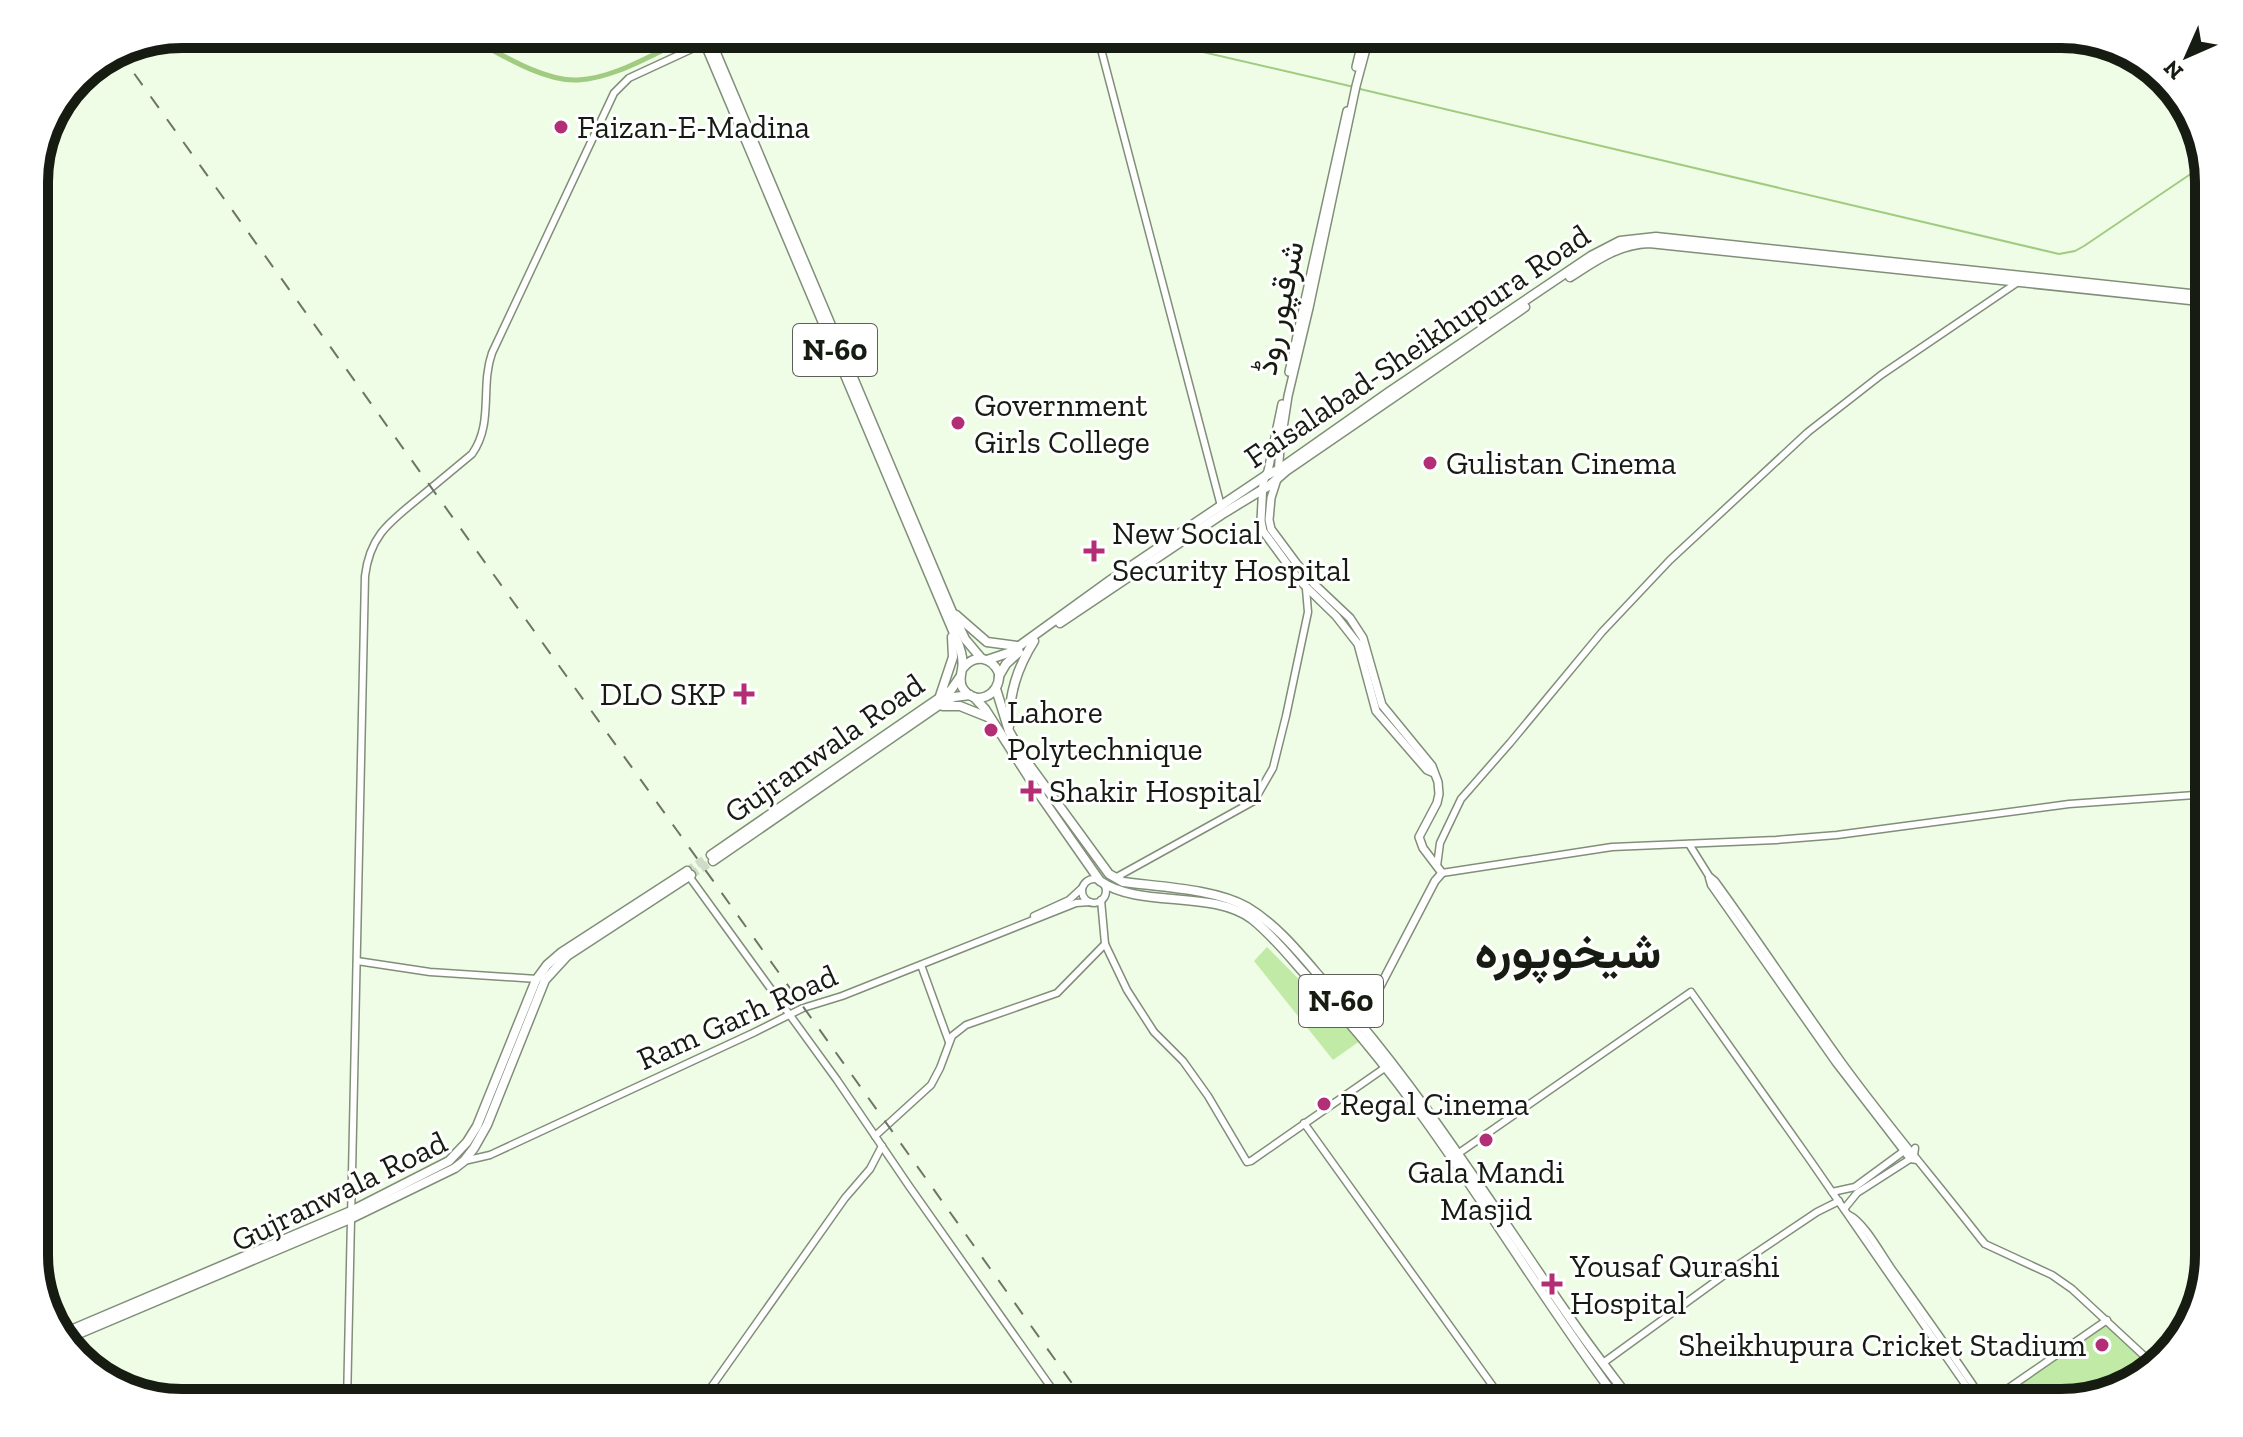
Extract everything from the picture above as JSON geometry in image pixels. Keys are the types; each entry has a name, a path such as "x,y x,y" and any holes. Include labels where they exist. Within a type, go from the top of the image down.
{"highway":[{"name":"N-60","path":"710,48 950,614 959,644 961,672"},
{"name":"Faisalabad-Sheikhupura Road","path":"984,659 1007,654 1112,579 1278,470 1389,392 1620,241 1647,237 2019,281 2195,298"},
{"name":"Faisalabad-Sheikhupura Road","path":"999,676 1012,658 1034,641 1264,489 1612,251 1639,243 1718,246 2195,297"},
{"name":"N-60","path":"950,614 965,639 984,659"},
{"path":"950,614 987,642 1017,646"},
{"path":"950,614 953,657 939,702 960,706 991,719"},
{"path":"1009,731 1014,681 1034,641"},
{"path":"996,689 987,696 972,696 962,686 961,672 970,661 984,659 996,667 999,676 996,689 1009,731 1072,826 1115,882"},
{"name":"Gujranwala Road","path":"712,858 939,702 951,690 961,672"},
{"name":"N-60","path":"972,696 991,719 1100,881 1226,897 1269,923 1355,1027 1448,1151 1541,1292 1610,1389"},
{"name":"Gujranwala Road","path":"939,702 972,696"},
{"name":"Gujranwala Road","path":"75,1335 455,1168 474,1148 487,1125 537,979 547,965 562,952 689,875"},
{"name":"Gujranwala Road","path":"71,1330 350,1215 449,1161 477,1126 540,989 555,966 689,875"},
{"name":"N-60","path":"1115,882 1124,891 1223,906 1242,913 1271,936 1361,1023 1459,1153 1566,1313 1622,1389"},
{"path":"1124,891 1131,883"}],"main road":[{"name":"شرقپور روڈ","path":"1267,530 1288,396 1363,48"},
{"name":"شرقپور روڈ","path":"1267,530 1261,521 1263,482 1352,97"},
{"path":"1267,530 1306,589 1336,616 1358,644 1376,711 1427,770 1434,773"},
{"path":"1267,530 1314,584 1350,618 1363,638 1382,705 1432,766 1439,788 1437,803 1419,837 1423,848 1440,869 1361,1023"}],"street":[{"path":"347,1389 365,576 369,554 379,533 393,518 472,454 478,445 485,425 486,375 492,353 614,93 629,78 687,48"},
{"path":"1101,48 1221,506"},
{"path":"2019,281 1881,375 1808,432 1670,560 1602,632 1461,799 1443,833 1440,869 1612,847 1754,842 1837,835 2069,804 2195,795"},
{"path":"1115,882 1254,801 1273,768 1286,716 1308,612 1306,589"},
{"path":"1689,844 1709,876 1711,885 1836,1063 1985,1244 2052,1275 2072,1289 2146,1358"},
{"path":"689,875 791,1015 1052,1389"},
{"path":"1101,900 1090,902 1084,898 1082,887 1089,880 1100,881 1105,890 1101,900 1105,944 1127,990 1154,1032 1183,1061 1208,1096 1245,1161 1251,1161 1386,1067"},
{"name":"Ram Garh Road","path":"1032,919 1069,900 1082,887"},
{"name":"Ram Garh Road","path":"464,1161 490,1155 803,1008 842,996 1032,919 1076,903 1090,902"},
{"path":"875,1136 931,1085 956,1032 966,1025 1057,993 1105,944"},
{"path":"357,961 430,972 537,979"},
{"path":"921,965 949,1042"},
{"path":"1459,1153 1691,992 1977,1389"},
{"path":"1304,1123 1495,1389"},
{"path":"710,1389 845,1198 870,1169 882,1146"},
{"path":"1832,1192 1855,1187 1906,1150"},
{"path":"1913,1158 1857,1193 1847,1212 1968,1389"},
{"path":"1603,1363 1738,1265 1817,1212 1839,1201"},
{"path":"2006,1389 2107,1320"}],"green space":[{"path":"1267,947 1360,1041 1333,1060 1254,961"},
{"name":"Sheikhupura Cricket Stadium","path":"2107,1323 2145,1359 2128,1371 2096,1384 2078,1388 2011,1389"}],"waterway":[{"path":"489,48 534,71 578,80 618,71 667,48"},
{"path":"1185,48 1354,87"},
{"path":"1360,89 2059,254 2084,246 2194,171"}],"tunnel":[{"path":"687,871 711,855"},
{"path":"691,875 713,861"}],"railway":[{"path":"125,61 1076,1389"}],"place":[{"name":"Faizan-E-Madina","path":"561,127"},
{"name":"Government Girls College","path":"958,423"},
{"name":"Gulistan Cinema","path":"1430,463"},
{"name":"New Social Security Hospital","path":"1094,551"},
{"name":"DLO SKP","path":"744,694"},
{"name":"Lahore Polytechnique","path":"991,730"},
{"name":"Shakir Hospital","path":"1031,791"},
{"name":"Regal Cinema","path":"1324,1104"},
{"name":"Gala Mandi Masjid","path":"1486,1140"},
{"name":"Yousaf Qurashi Hospital","path":"1552,1284"},
{"name":"Sheikhupura Cricket Stadium","path":"2102,1345"}],"district":[{"name":"شیخوپورہ","path":"1568,951"}]}
